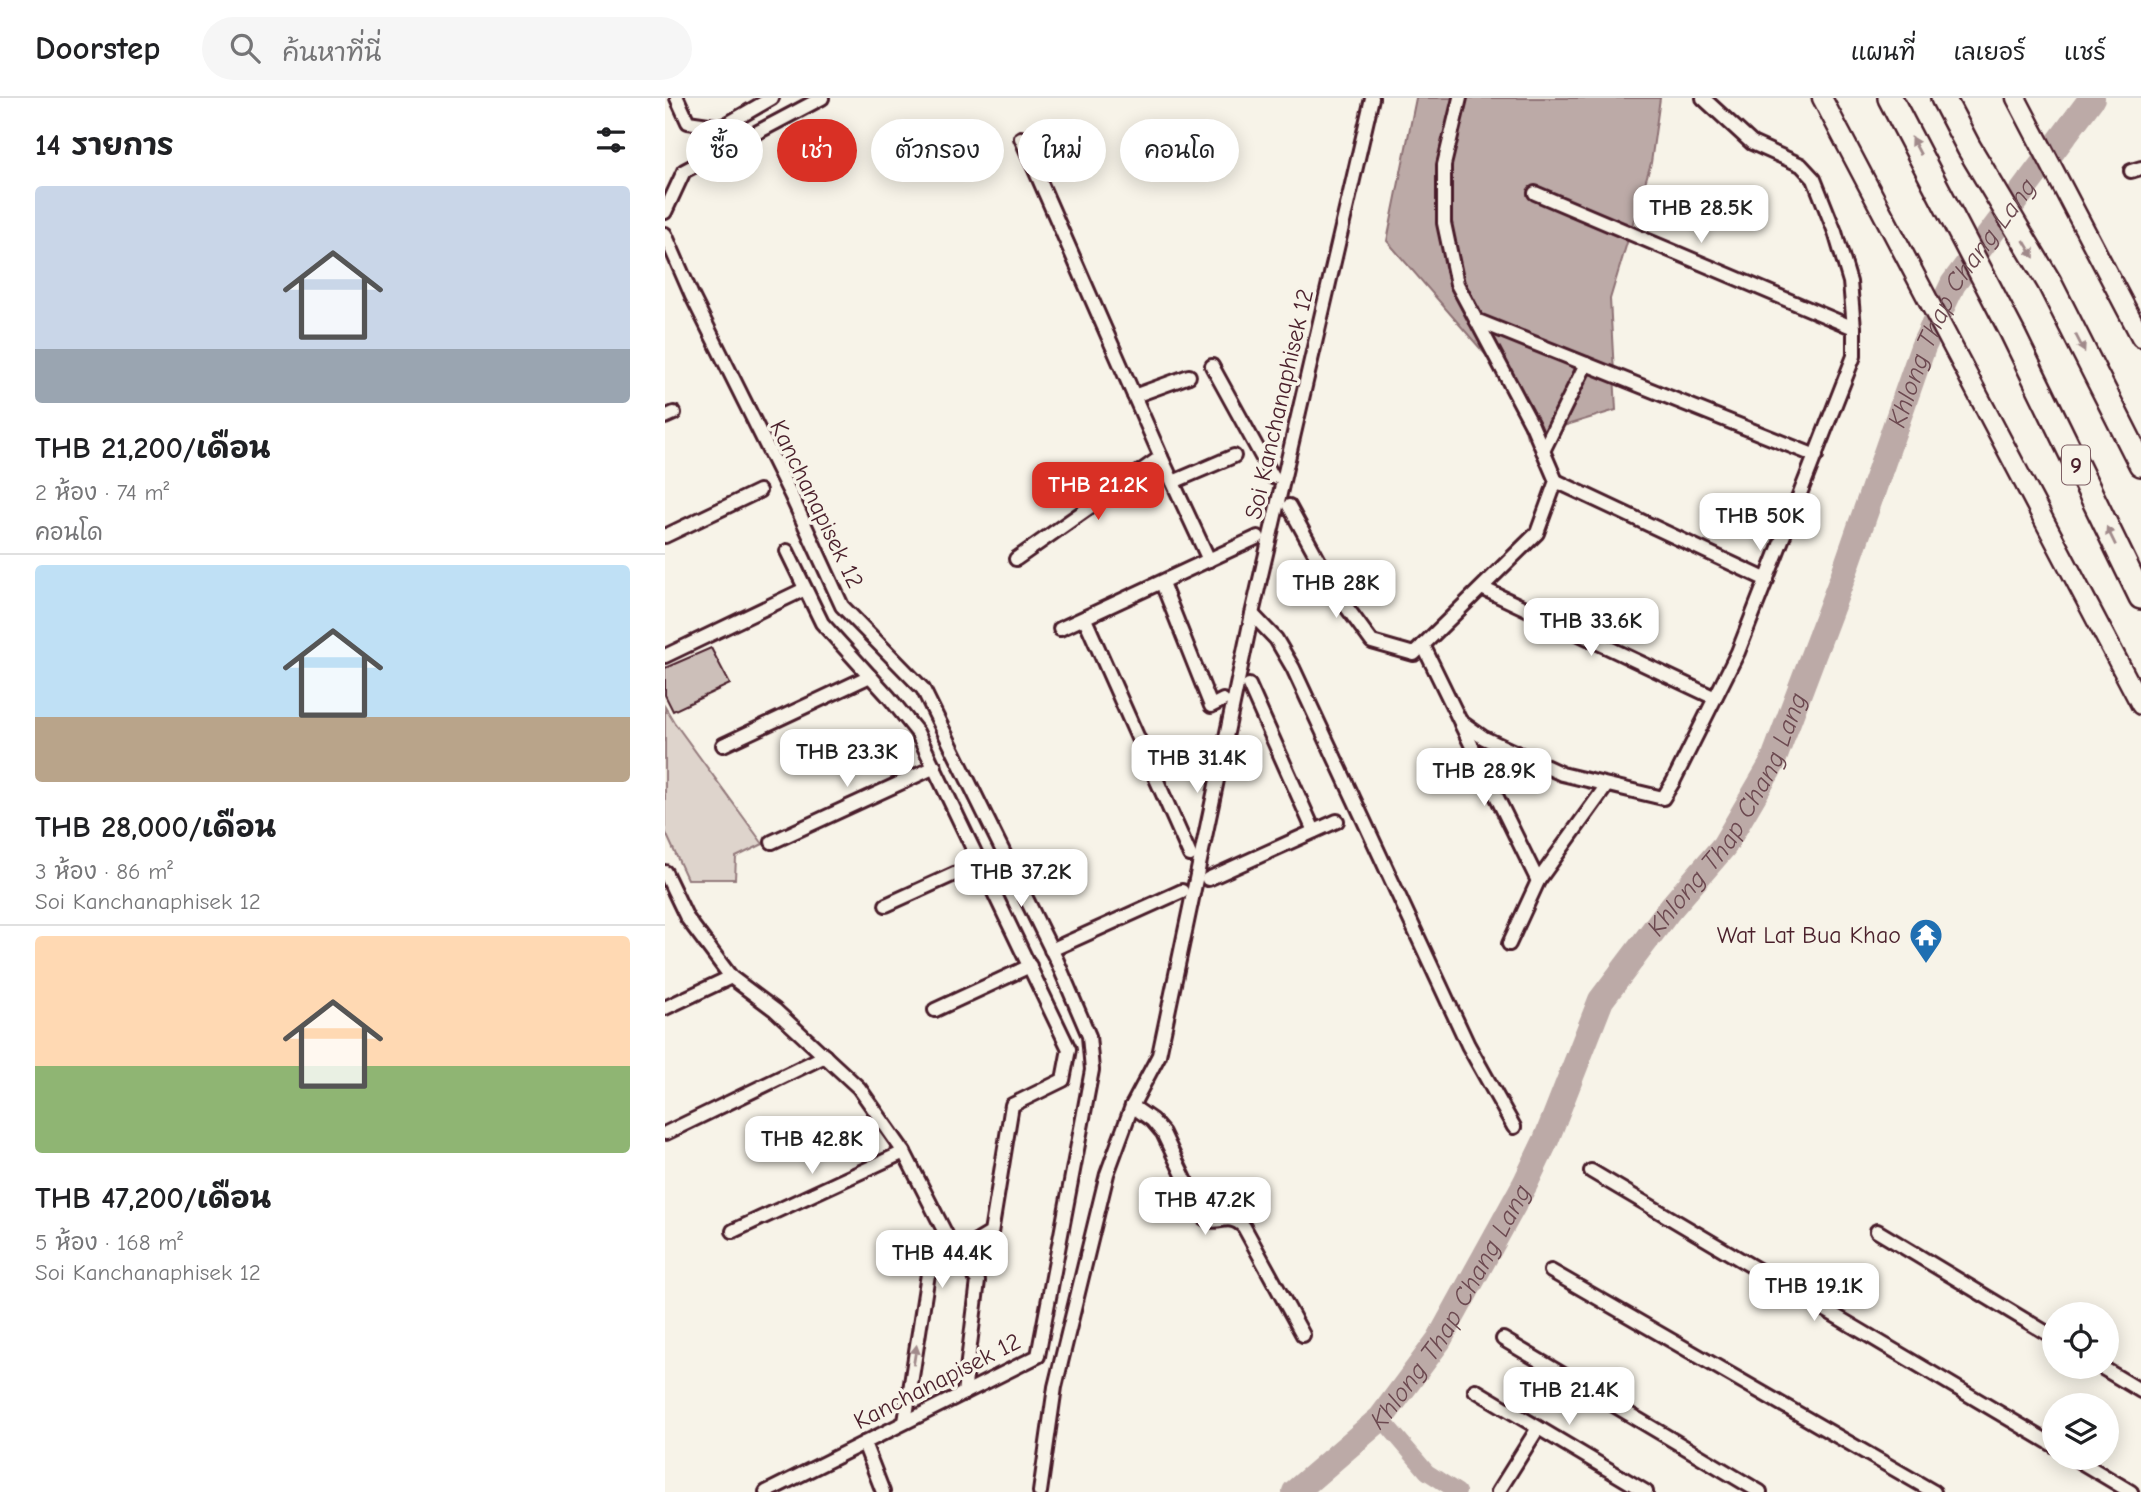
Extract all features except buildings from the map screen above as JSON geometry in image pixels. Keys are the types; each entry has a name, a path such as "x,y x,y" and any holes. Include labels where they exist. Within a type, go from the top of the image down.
{"highway":[{"name":"9","path":"1890,98 2012,332 2141,597"},
{"path":"1943,98 1969,148 2049,282 2141,464"}],"main road":[{"path":"1822,98 2141,705"},
{"path":"2016,98 2141,337"}],"street":[{"path":"677,98 688,122 722,127 772,98"},
{"path":"665,212 684,171 822,98"},
{"name":"Soi Kanchanaphisek 12","path":"1040,1492 1055,1387 1107,1174 1132,1105 1159,1055 1252,614 1372,98"},
{"path":"1460,98 1444,165 1444,223 1457,284 1532,425 1556,481 1767,580"},
{"path":"1459,721 1483,738 1562,774 1663,798 1738,652 1816,456 1854,356 1850,282 1835,232 1814,179 1801,165 1752,144 1703,98"},
{"path":"1040,182 1209,561"},
{"path":"1535,193 1854,328"},
{"name":"Kanchanapisek 12","path":"665,234 692,296 791,495 842,606 923,689 1051,950 1089,1036 1092,1070 1038,1356 766,1492"},
{"path":"1476,320 1816,456"},
{"path":"1543,451 1587,364"},
{"path":"1212,366 1273,477"},
{"path":"1134,396 1189,376"},
{"path":"1173,482 1234,456"},
{"path":"1016,559 1161,457"},
{"path":"1289,506 1336,594 1372,642 1414,654 1537,533 1556,481"},
{"path":"665,536 759,491"},
{"path":"1061,629 1258,537"},
{"path":"787,551 822,623 917,732 1069,1049 1063,1080 1012,1105 991,1233 928,1274 905,1422"},
{"path":"1162,583 1211,706 1223,700"},
{"path":"1482,588 1715,698"},
{"path":"665,656 805,589"},
{"path":"1252,614 1276,639 1293,668 1468,1045 1514,1127"},
{"path":"1085,620 1191,855"},
{"path":"1423,645 1538,881"},
{"path":"723,745 870,676"},
{"path":"1249,685 1314,831"},
{"path":"772,842 935,767"},
{"path":"1509,944 1538,881 1607,785"},
{"path":"1204,880 1337,821"},
{"path":"886,905 981,862"},
{"path":"665,872 668,886 687,918 731,977 775,1010 859,1088 904,1152 956,1254 978,1282 964,1393"},
{"path":"1051,950 1182,891"},
{"path":"935,1010 1030,966"},
{"path":"665,1008 731,977"},
{"path":"666,1133 825,1056"},
{"path":"1132,1105 1152,1120 1163,1133 1203,1217 1207,1221 1226,1218 1237,1220 1244,1227 1303,1335"},
{"path":"733,1231 904,1152"},
{"path":"1591,1171 2042,1438"},
{"path":"1877,1231 2042,1330"},
{"path":"1551,1271 1934,1492"},
{"path":"1503,1339 1760,1492"},
{"path":"2119,1378 2141,1391"},
{"path":"1475,1390 1646,1492"},
{"path":"1498,1492 1538,1428"},
{"path":"864,1443 883,1492"},
{"path":"2094,1470 2131,1492"}],"shaded area":[{"path":"1416,98 1660,98 1651,163 1610,299 1616,410 1527,437 1512,385 1387,241"},
{"path":"665,707 763,844 736,857 735,879 687,879 665,831"}],"waterway":[{"name":"Khlong Thap Chang Lang","path":"1295,1492 1381,1418 1439,1340 1525,1184 1546,1140 1601,1000 1669,910 1724,846 1772,764 1842,579 1923,347 1953,284 2092,98"},
{"path":"1381,1418 1427,1472 1458,1492"}],"place":[{"name":"Wat Lat Bua Khao","path":"1926,965"}]}
